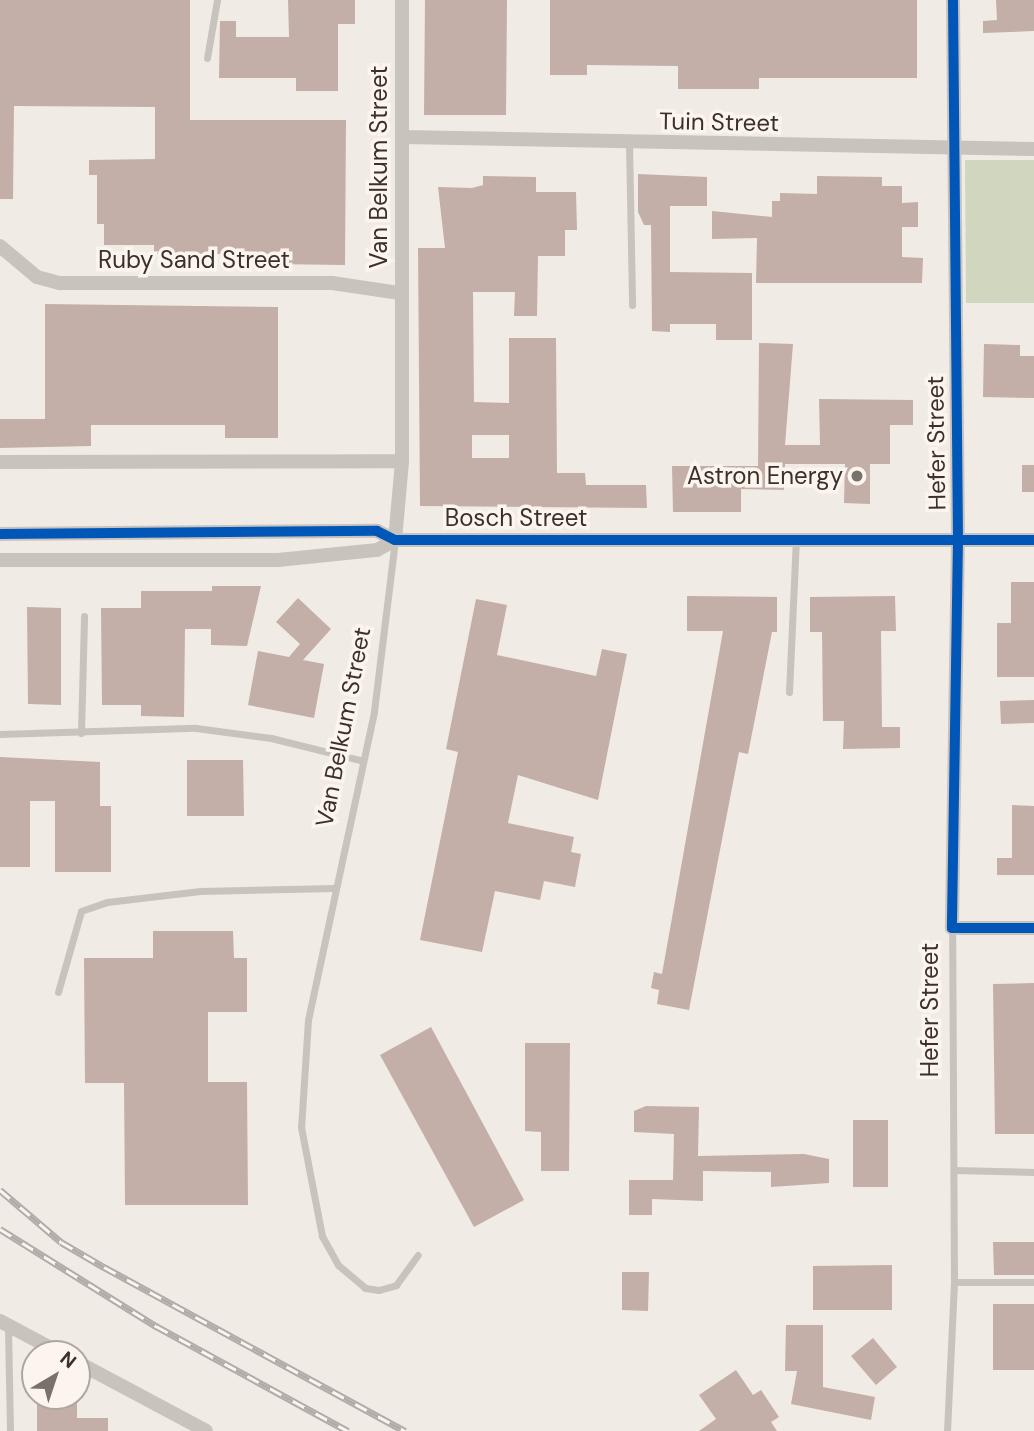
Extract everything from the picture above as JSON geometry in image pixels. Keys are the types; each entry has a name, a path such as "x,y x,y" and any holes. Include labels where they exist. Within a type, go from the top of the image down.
{"street":[{"name":"Van Belkum Street","path":"395,540 401,461 402,0"},
{"name":"Hefer Street","path":"952,928 958,539 953,0"},
{"name":"Tuin Street","path":"403,137 954,150 1034,149"},
{"name":"Ruby Sand Street","path":"0,246 37,277 60,283 332,283 400,293"},
{"path":"0,462 401,461"},
{"name":"Bosch Street","path":"0,534 377,531 395,540 1034,540"},
{"name":"Bosch Street","path":"0,560 278,560 377,550 395,540"},
{"path":"952,928 1034,928"},
{"path":"4,1323 36,1340"},
{"path":"91,1369 206,1431"}],"lane":[{"path":"207,58 217,0"},
{"path":"629,143 632,305"},
{"path":"789,692 796,538"},
{"name":"Van Belkum Street","path":"395,540 386,646 360,760 308,1020 301,1127 309,1184 322,1236 352,1280 365,1288 396,1285 418,1255"},
{"path":"81,733 84,617"},
{"path":"0,734 239,732 360,760"},
{"path":"58,992 70,932 81,911 94,906 200,891 334,888"},
{"name":"Hefer Street","path":"947,1431 954,1282 952,928"},
{"path":"954,1170 1034,1172"},
{"path":"954,1282 1034,1282"},
{"path":"4,1323 10,1431"}],"green space":[{"path":"965,160 1034,160 1034,303 966,303"}],"building":[{"path":"0,0 190,0 190,120 346,120 345,265 271,264 271,254 154,254 154,245 104,245 104,224 97,224 97,175 89,175 89,160 155,159 155,107 14,106 13,199 0,199"},
{"path":"288,0 355,0 355,24 338,24 338,91 296,91 296,78 219,78 220,21 236,21 236,37 289,37"},
{"path":"425,0 507,0 506,115 424,115"},
{"path":"550,0 917,0 917,78 759,78 759,89 678,89 678,66 587,65 587,75 550,75"},
{"path":"996,0 1034,0 1034,31 983,33 983,21 997,20"},
{"path":"638,174 707,177 707,206 670,206 670,272 752,273 752,340 716,340 716,324 670,324 670,332 652,331 651,225 644,225 638,212"},
{"path":"483,176 536,177 536,192 576,192 577,230 565,230 565,256 538,256 537,316 514,316 515,292 473,292 474,402 509,403 509,338 556,338 557,473 585,473 586,485 646,485 647,508 420,506 418,248 445,248 438,187 472,188 483,185","holes":["472,435 509,435 509,458 472,458"]},
{"path":"817,176 882,177 882,186 902,186 902,203 918,202 918,227 902,227 902,257 923,258 922,283 756,283 757,238 712,239 712,211 772,217 772,201 780,201 780,193 817,194"},
{"path":"45,304 278,307 278,438 225,438 225,425 91,425 91,446 0,448 0,419 45,419"},
{"path":"759,343 793,344 785,445 820,445 819,399 913,400 913,425 890,425 890,464 870,464 870,504 844,503 845,464 785,464 784,490 741,489 741,512 673,512 672,466 758,466"},
{"path":"984,344 1020,345 1020,356 1034,356 1034,398 983,397"},
{"path":"1022,465 1034,465 1034,492 1022,492"},
{"path":"1011,582 1034,582 1034,677 997,677 997,623 1011,623"},
{"path":"212,586 261,586 247,646 211,645 211,629 185,629 184,717 141,716 141,705 102,705 101,608 141,608 141,591 212,591"},
{"path":"687,596 777,597 777,632 772,632 748,754 739,752 689,1010 657,1004 659,990 651,988 654,972 662,974 723,631 687,631"},
{"path":"895,596 896,631 881,631 882,727 900,727 900,748 843,749 844,721 823,721 822,632 810,632 810,597"},
{"path":"298,598 331,629 303,660 324,664 314,718 248,705 258,651 289,657 300,644 276,622"},
{"path":"476,599 507,605 497,655 596,676 602,649 627,654 598,800 518,775 508,823 574,837 571,852 581,854 575,887 544,881 540,900 495,891 482,952 420,940 458,752 446,749"},
{"path":"27,607 61,608 61,705 28,704"},
{"path":"1034,700 1034,723 1001,724 1000,701"},
{"path":"0,757 100,762 100,806 111,806 111,872 55,872 55,801 30,801 30,867 0,867"},
{"path":"187,760 243,760 244,816 187,816"},
{"path":"1012,805 1034,806 1034,875 997,875 997,858 1012,858"},
{"path":"153,931 233,931 234,958 247,958 247,1012 208,1012 208,1082 247,1082 248,1205 125,1205 124,1083 85,1083 84,958 153,958"},
{"path":"1034,983 1034,1134 995,1134 993,984"},
{"path":"431,1027 524,1200 474,1227 380,1055"},
{"path":"525,1043 570,1043 569,1171 541,1171 541,1132 525,1131"},
{"path":"646,1106 699,1107 698,1156 804,1154 829,1159 829,1183 771,1187 771,1172 703,1171 703,1201 652,1199 652,1215 629,1215 629,1180 673,1180 674,1134 634,1132 634,1111"},
{"path":"853,1120 888,1120 888,1187 853,1187"},
{"path":"993,1242 1034,1242 1034,1275 994,1275"},
{"path":"892,1265 892,1310 813,1310 813,1266"},
{"path":"622,1272 649,1272 648,1311 622,1310"},
{"path":"993,1304 1034,1304 1034,1370 993,1370"},
{"path":"786,1325 823,1325 823,1387 875,1397 871,1420 791,1404 797,1371 785,1371"},
{"path":"873,1338 897,1367 876,1385 851,1356"},
{"path":"736,1370 753,1395 761,1390 779,1417 771,1422 777,1431 699,1431 716,1419 699,1395"},
{"path":"37,1410 77,1410 77,1418 108,1418 108,1431 37,1431"}],"railway":[{"path":"0,1190 61,1242 405,1431"},
{"path":"0,1229 156,1326 348,1431"}],"cycle path":[{"path":"953,0 958,539 952,928 1034,928"},
{"path":"0,534 377,531 395,540 1034,540"}],"place":[{"name":"Astron Energy","path":"857,476"}]}
